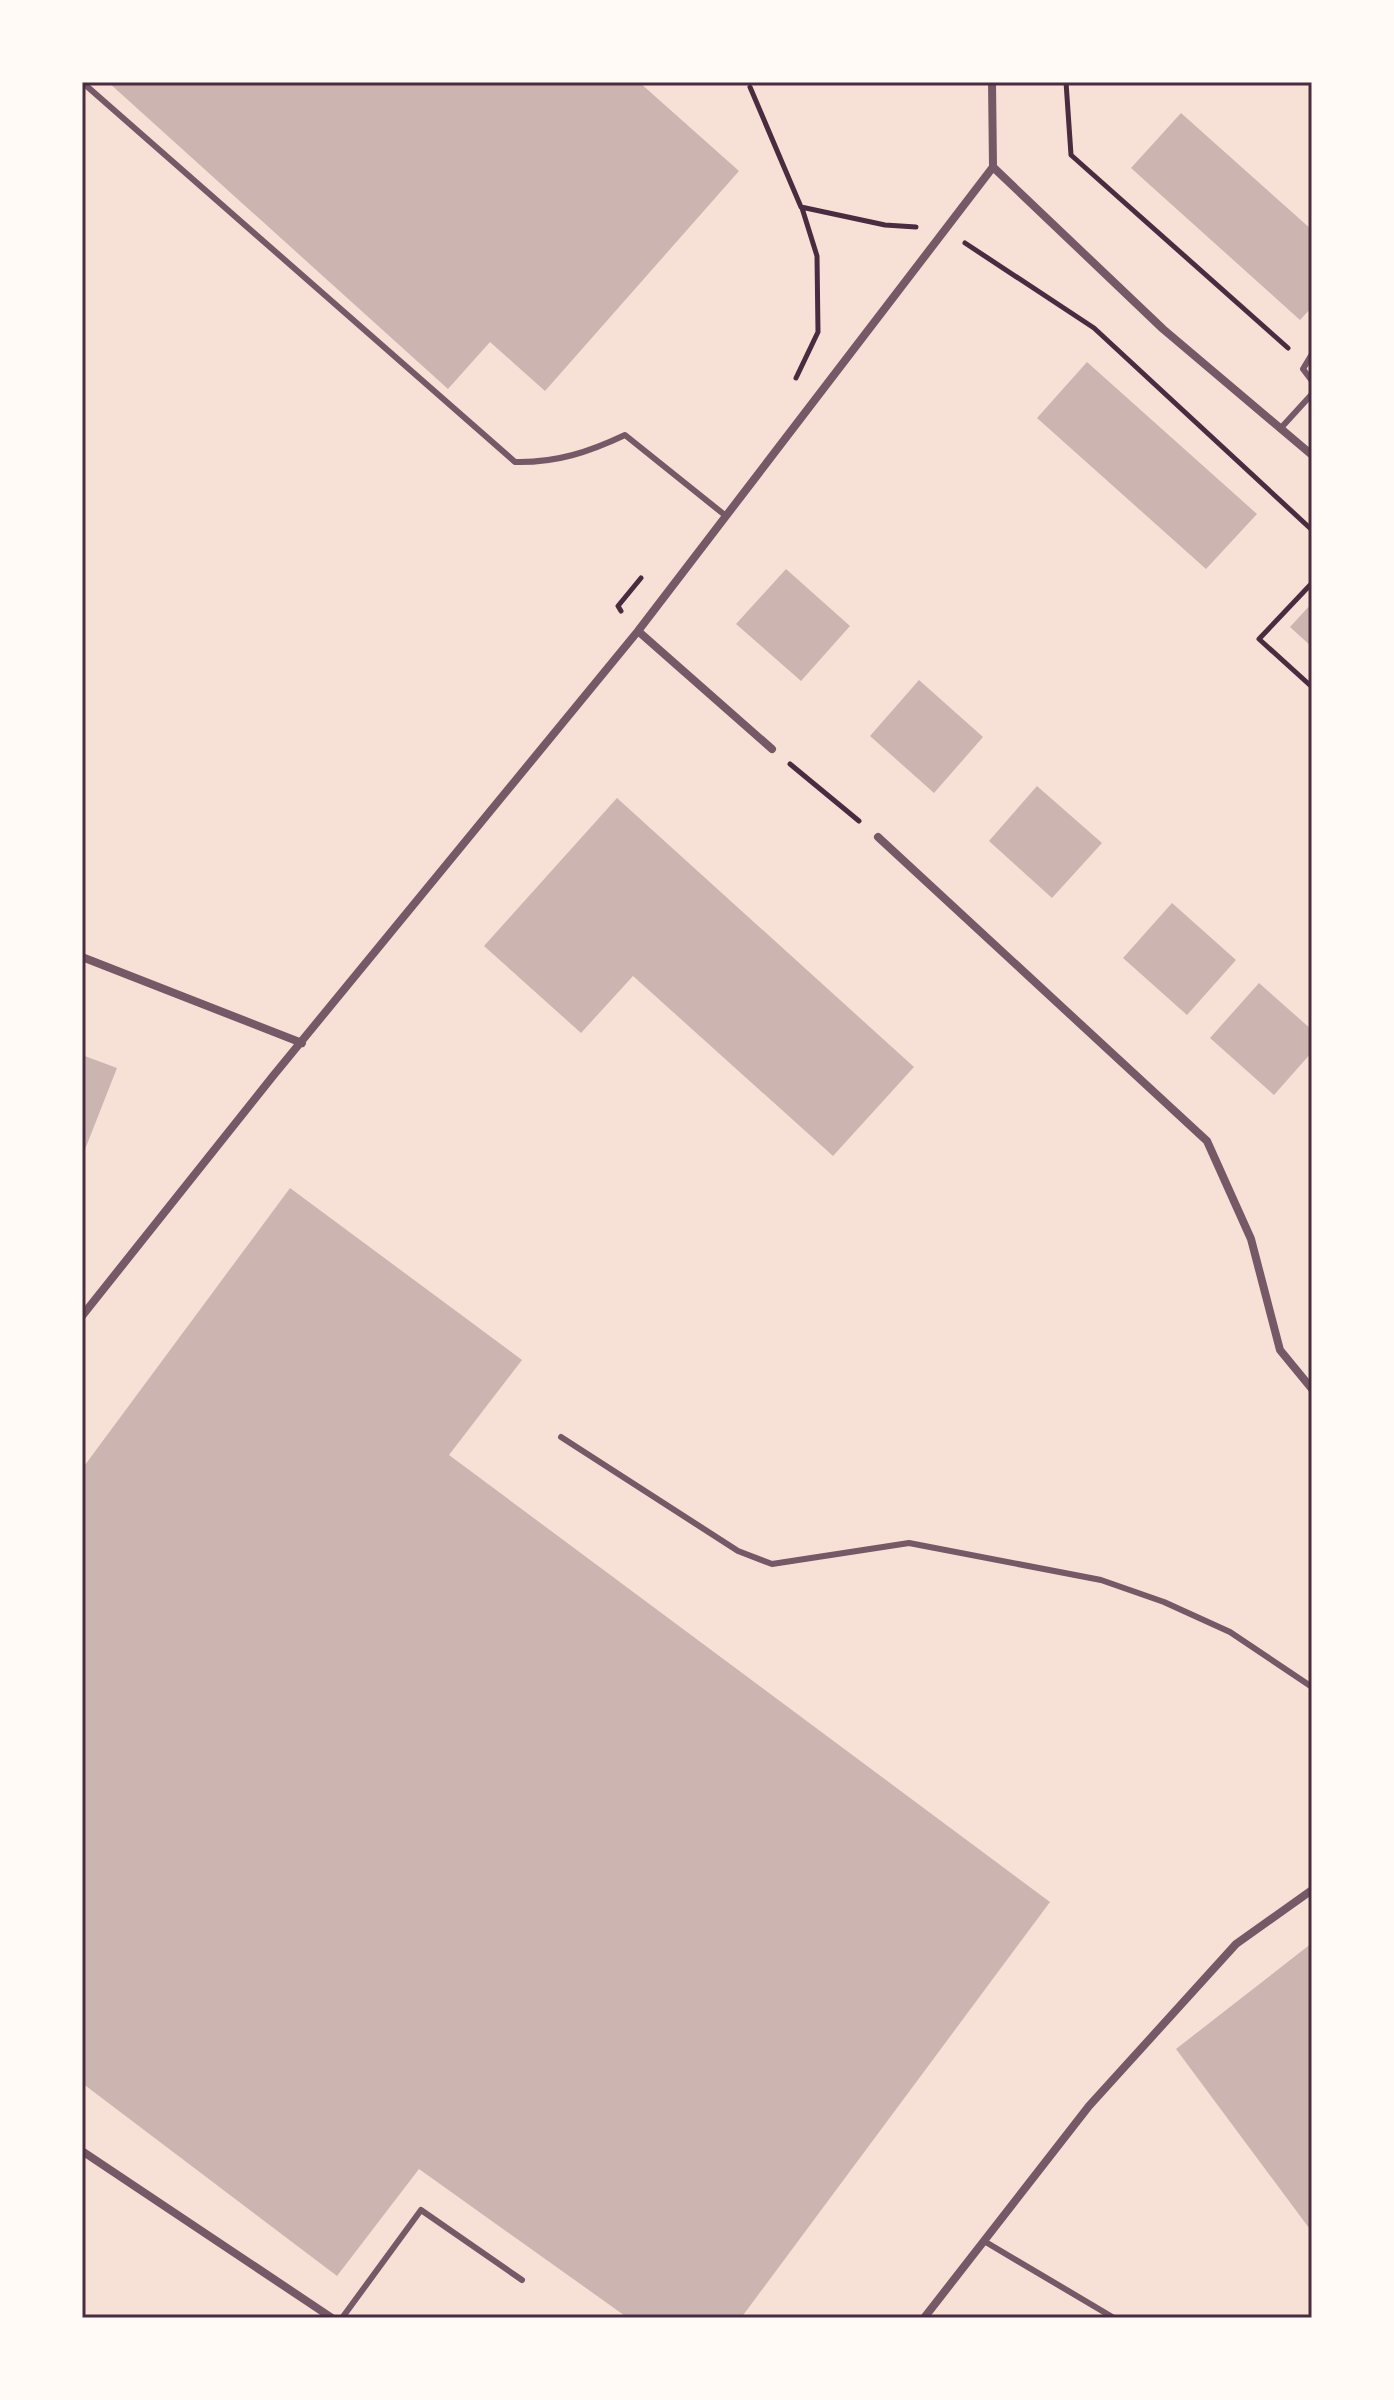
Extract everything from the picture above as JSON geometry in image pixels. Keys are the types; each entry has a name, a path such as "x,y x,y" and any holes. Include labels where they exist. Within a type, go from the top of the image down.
{"street":[{"path":"83,1314 638,631 993,167 992,82"},
{"path":"993,167 1163,329 1312,455"},
{"path":"638,631 772,749"},
{"path":"878,837 1207,1141 1251,1239 1280,1350 1312,1389"},
{"path":"82,957 302,1043"},
{"path":"924,2318 1089,2106 1236,1944 1312,1890"},
{"path":"82,2151 332,2318"}],"lane":[{"path":"82,82 515,462 548,462 597,448 625,435 726,516"},
{"path":"1312,354 1303,369 1312,381"},
{"path":"1280,429 1312,394"},
{"path":"561,1437 738,1551 772,1564 909,1543 1101,1580 1164,1602 1230,1632 1312,1687"},
{"path":"342,2318 421,2210 522,2280"},
{"path":"984,2241 1114,2318"}],"path":[{"path":"1066,82 1071,155 1304,363"},
{"path":"750,87 801,207 817,256 818,332 794,381"},
{"path":"801,207 885,225 944,229 1094,328 1312,530"},
{"path":"638,631 618,606 647,570"},
{"path":"1312,583 1259,639 1312,687"},
{"path":"772,749 878,837"}],"building":[{"path":"108,82 639,82 739,171 545,391 490,342 448,389"},
{"path":"1181,113 1312,230 1312,307 1300,320 1131,168"},
{"path":"1087,362 1257,514 1206,569 1037,418"},
{"path":"786,569 850,626 801,681 736,624"},
{"path":"1312,603 1312,647 1290,627"},
{"path":"919,680 983,737 934,793 870,736"},
{"path":"1037,786 1102,843 1052,898 989,841"},
{"path":"617,798 914,1067 833,1156 633,976 581,1033 484,946"},
{"path":"1172,903 1236,960 1187,1015 1123,958"},
{"path":"1259,983 1312,1030 1312,1052 1274,1095 1210,1038"},
{"path":"82,1055 117,1068 82,1157"},
{"path":"290,1188 522,1360 449,1455 1050,1902 741,2318 628,2318 419,2169 337,2276 82,2083 82,1469"},
{"path":"1312,1943 1312,2232 1176,2049"}]}
